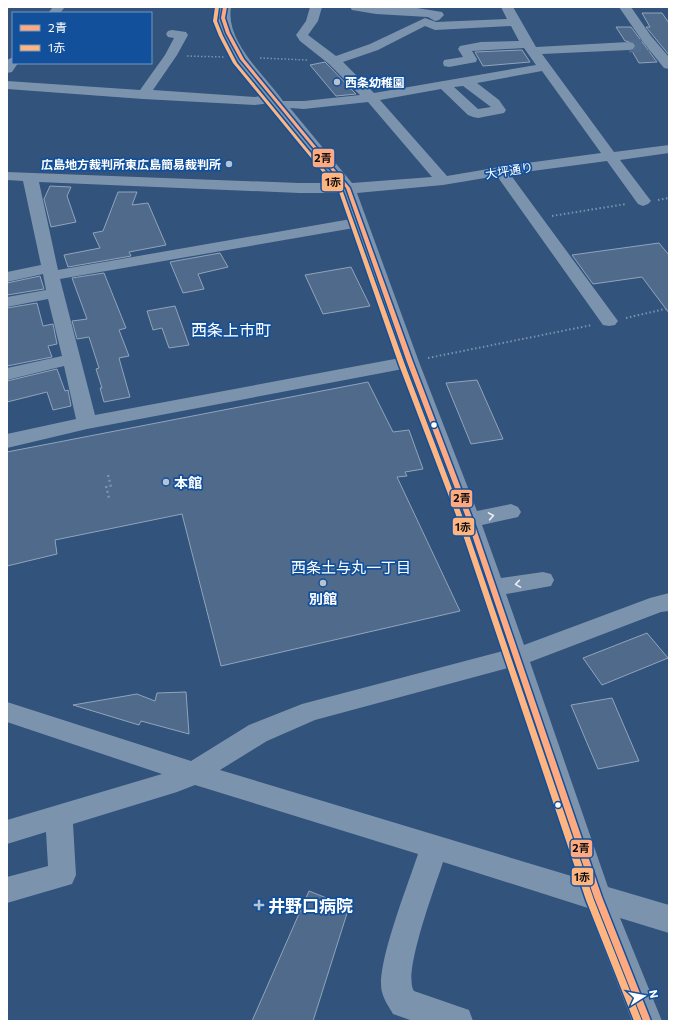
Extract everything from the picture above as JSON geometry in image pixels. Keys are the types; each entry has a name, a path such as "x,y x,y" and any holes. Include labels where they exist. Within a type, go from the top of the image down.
{"street":[{"path":"225,7 223,18 228,33 242,59 348,188 410,362 470,520 598,897 647,1021"},
{"path":"316,7 312,21 302,35 311,45 334,61 371,98 443,181"},
{"path":"334,61 374,47 438,15 428,12 364,9 356,7"},
{"path":"507,7 530,47 643,201"},
{"path":"625,7 647,39 669,65"},
{"path":"425,22 435,26 515,22"},
{"path":"143,95 171,55 182,35 172,34"},
{"path":"647,39 662,39"},
{"path":"449,64 471,59 464,48 481,46 629,46"},
{"path":"7,85 143,95 278,101 304,105 371,98 545,67"},
{"path":"444,85 473,112 478,114 499,110 494,102 465,81"},
{"name":"大坪通り","path":"7,176 299,188 348,188 443,181 501,171 669,149"},
{"path":"501,171 609,321"},
{"path":"30,177 50,272 87,423"},
{"path":"7,277 50,272 360,222"},
{"path":"7,302 55,293"},
{"path":"7,374 71,359"},
{"path":"7,441 87,423 410,362"},
{"path":"470,520 512,512"},
{"path":"493,588 543,580"},
{"path":"7,832 177,781 193,773 258,733 311,711 517,657 658,604 669,602"},
{"path":"7,712 193,773 669,919"},
{"path":"7,890 62,875 59,817"},
{"path":"434,846 402,946 396,978 396,991 404,1003 454,1020"}],"path":[{"path":"171,55 231,58"},
{"path":"260,58 334,61"},
{"path":"535,219 643,201"},
{"path":"410,362 669,308"},
{"path":"108,475 111,487"},
{"path":"106,486 109,498"}],"building":[{"path":"642,13 662,13 669,23 669,55 646,27 650,27"},
{"path":"616,27 631,27 657,62 639,63 632,51 636,45 633,42 625,41"},
{"path":"522,50 530,62 483,66 475,52"},
{"path":"325,62 356,94 336,96 310,65"},
{"path":"50,186 71,187 67,196 76,222 51,227 44,199"},
{"path":"118,192 137,192 132,205 148,203 166,245 129,252 131,256 68,267 64,255 100,248 93,233 103,231"},
{"path":"659,243 669,255 669,313 642,277 593,284 572,255"},
{"path":"220,253 228,267 198,274 204,289 183,293 170,262"},
{"path":"351,267 370,306 323,314 305,275"},
{"path":"104,273 126,328 119,330 129,356 119,358 130,397 104,402 100,388 102,388 96,369 99,368 89,337 77,339 72,321 87,319 72,278"},
{"path":"40,276 44,289 7,295 7,283"},
{"path":"37,303 43,326 53,324 57,344 48,346 52,357 7,366 7,308"},
{"path":"175,306 189,345 169,348 162,328 153,330 147,311"},
{"path":"57,369 65,391 68,390 71,406 53,410 47,392 7,402 7,381"},
{"path":"477,380 503,439 471,444 446,383"},
{"path":"368,382 393,432 409,430 423,469 405,472 407,476 397,477 460,611 221,666 182,514 55,540 57,554 7,566 7,452"},
{"path":"647,633 668,658 602,685 583,658"},
{"path":"186,692 189,734 141,721 139,725 73,705 137,694 155,701 157,693"},
{"path":"612,698 639,761 598,769 571,705"},
{"path":"309,891 349,907 313,1021 252,1021"}],"tunnel":[{"path":"629,46 652,45"}],"transit line":[{"name":"1赤","path":"217,7 215,21 235,63 341,192 402,365 462,523 590,900 638,1021"},
{"name":"2青","path":"225,7 223,18 228,33 242,59 348,188 410,362 470,520 598,897 647,1021"}],"place":[{"name":"西条幼稚園","path":"337,82"},
{"name":"広島地方裁判所東広島簡易裁判所","path":"229,164"},
{"name":"本館","path":"166,482"},
{"name":"別館","path":"323,583"},
{"name":"井野口病院","path":"259,905"}],"district":[{"name":"西条上市町","path":"231,329"},
{"name":"西条土与丸一丁目","path":"351,567"}]}
